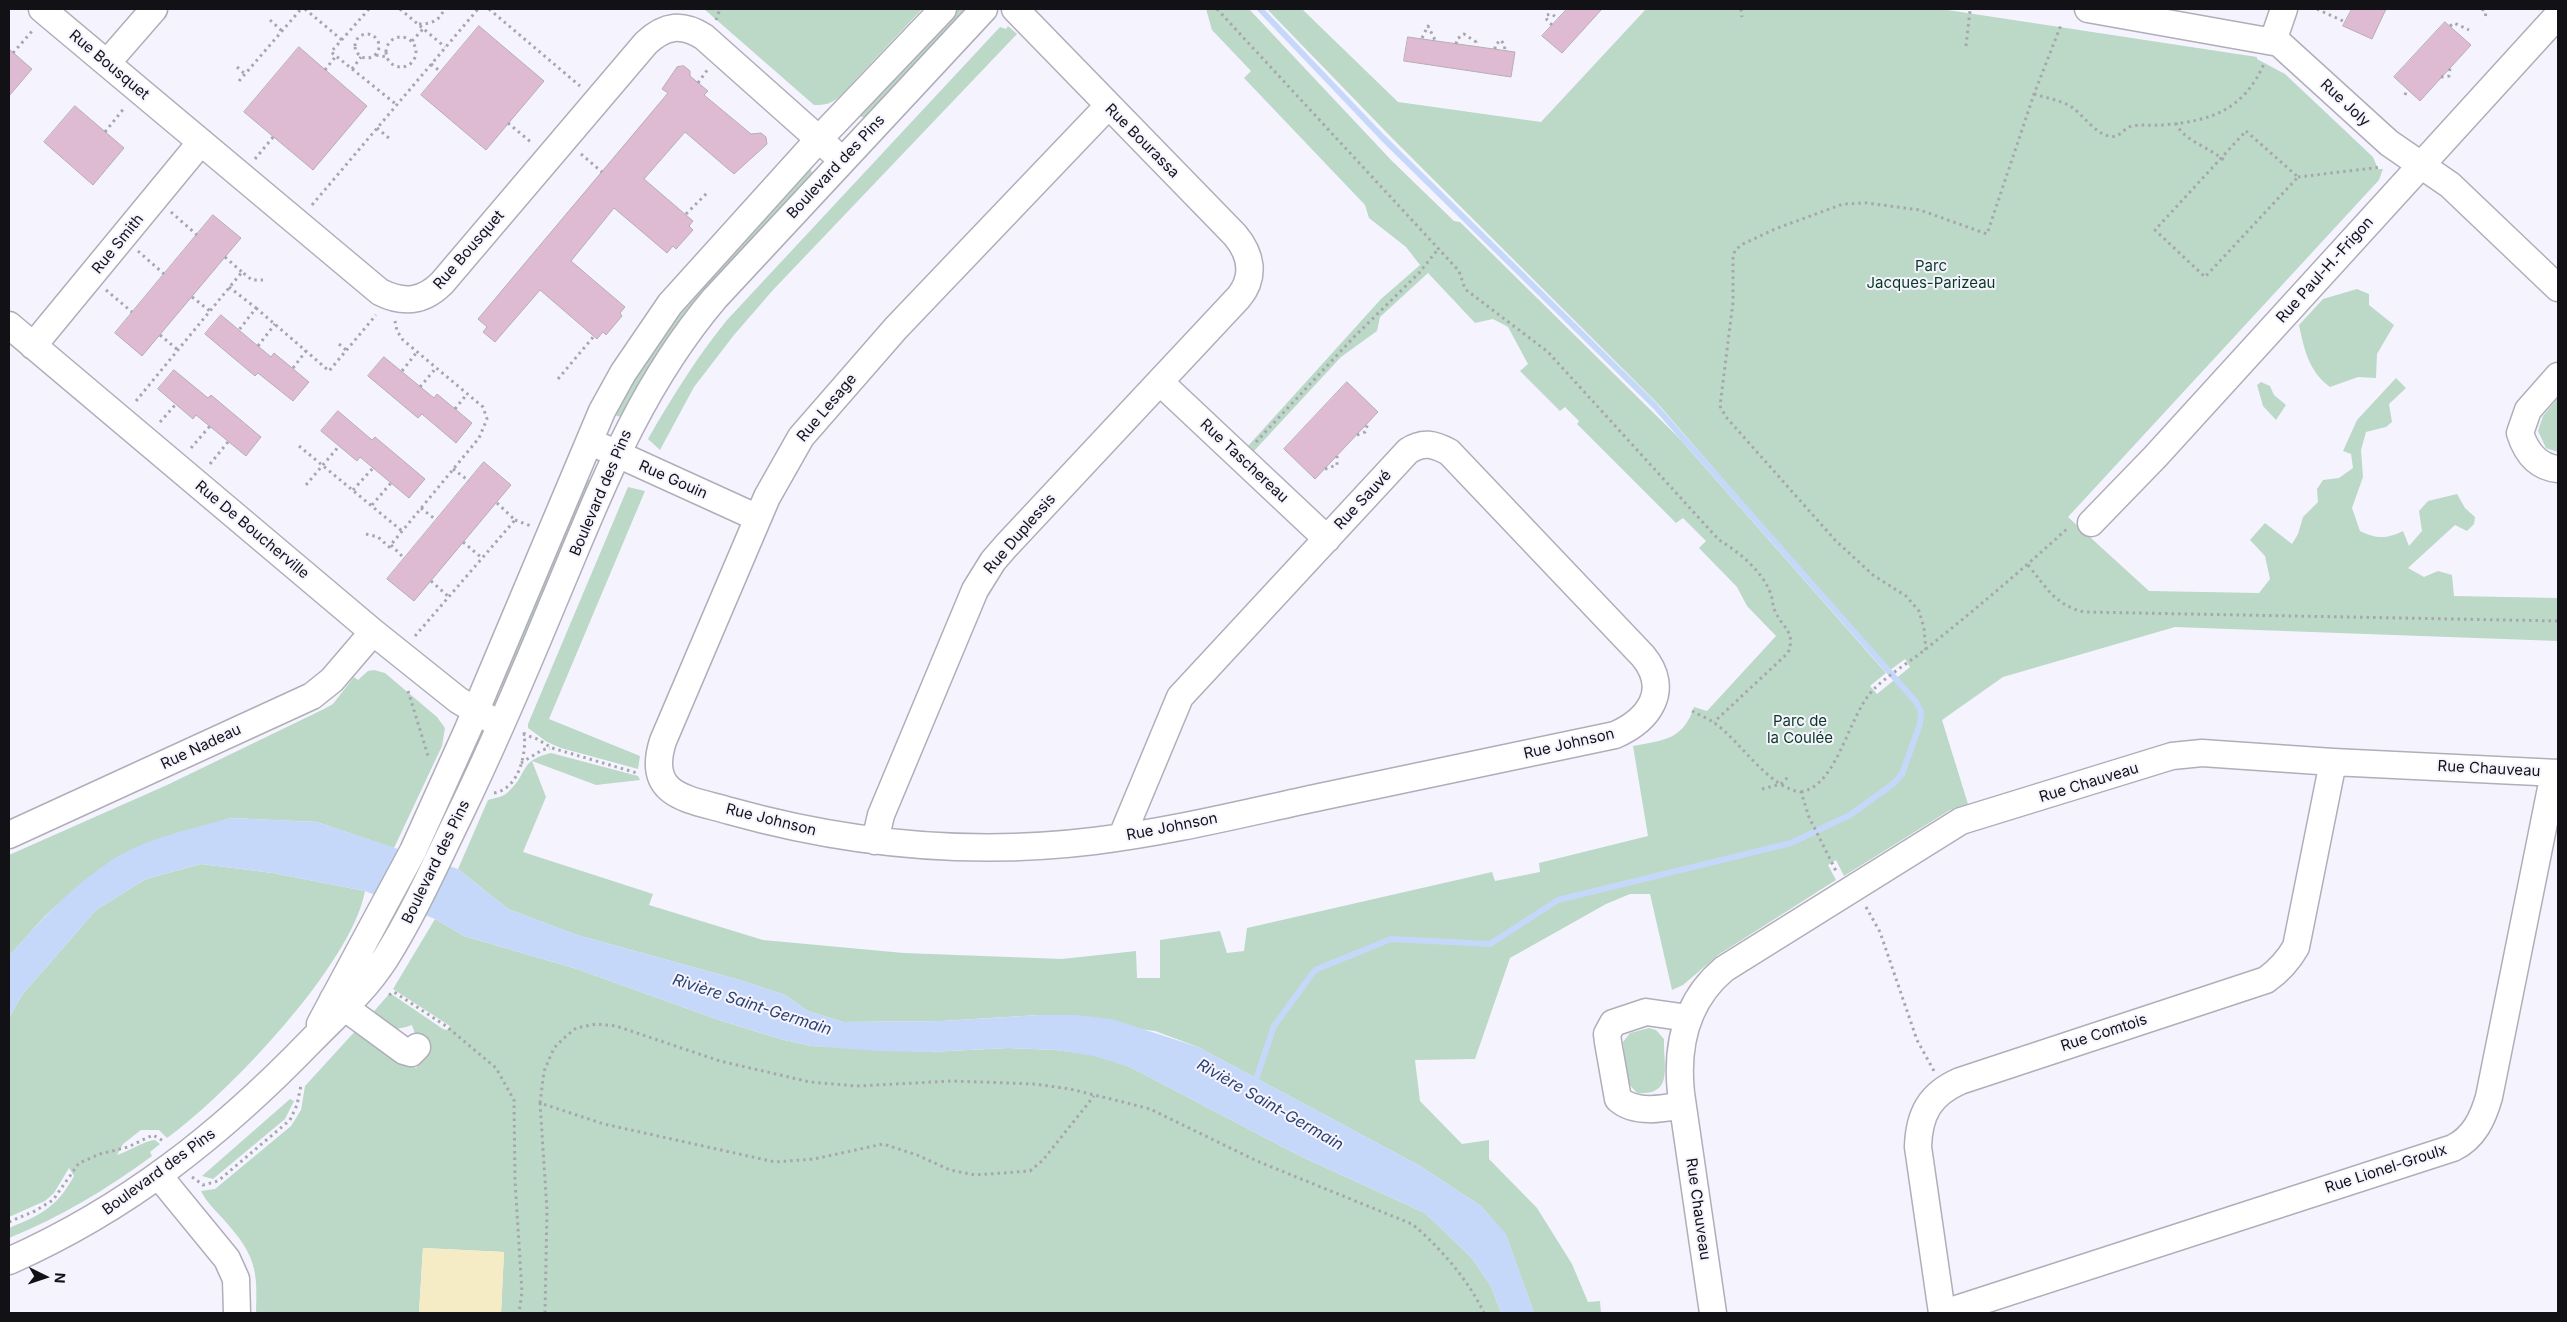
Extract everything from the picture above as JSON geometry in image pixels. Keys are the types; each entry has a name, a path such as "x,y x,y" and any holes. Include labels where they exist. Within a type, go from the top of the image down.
{"street":[{"path":"107,63 154,9"},
{"name":"Boulevard des Pins","path":"339,1003 380,914 413,851 602,411 623,373 670,304 819,139 943,9"},
{"name":"Boulevard des Pins","path":"9,1261 96,1217 159,1176 229,1120 313,1039 339,1003 383,961 406,924 438,862 513,730 617,454 655,380 699,317 842,160 984,9"},
{"name":"Rue Bourassa","path":"1015,9 1241,242 1250,260 1249,281"},
{"name":"Rue Joly","path":"2088,9 2269,51 2288,49 2389,143 2450,184 2558,288"},
{"path":"2269,51 2284,9"},
{"name":"Rue Paul-H.-Frigon","path":"2083,523 2155,457 2558,15"},
{"name":"Rue Bousquet","path":"38,19 107,63 380,292 396,299 413,300 428,296 442,283 646,43 664,30 686,27 704,37 842,160"},
{"name":"Rue Lesage","path":"649,776 657,769 663,741 758,518 790,454 812,422 896,328 1108,106"},
{"name":"Rue Smith","path":"34,346 201,142"},
{"name":"Rue Duplessis","path":"875,841 881,815 983,575 1006,546 1239,297 1249,281"},
{"name":"Rue De Boucherville","path":"9,325 454,697 513,730"},
{"path":"2558,376 2528,410 2520,433 2523,442 2536,460 2545,466 2558,469"},
{"name":"Rue Taschereau","path":"1161,382 1327,539"},
{"name":"Rue Gouin","path":"590,441 758,518"},
{"name":"Rue Sauvé","path":"1122,836 1180,697 1408,451 1417,445 1426,443 1441,448 1456,459 1643,656 1652,667 1656,679"},
{"name":"Rue Nadeau","path":"9,835 312,696 332,680 374,632"},
{"name":"Rue Johnson","path":"649,776 679,796 706,804 777,824 875,841 944,846 1010,847 1069,844 1176,828 1615,735 1634,726 1648,712 1652,703 1656,679"},
{"name":"Rue Chauveau","path":"1714,1313 1682,1105 1678,1059 1688,1018 1702,992 1724,969 1961,820 2186,754 2556,773"},
{"name":"Rue Comtois","path":"1943,1313 1918,1147 1920,1124 1935,1095 1960,1081 2266,980 2276,973 2290,957 2296,946 2333,762"},
{"name":"Rue Lionel-Groulx","path":"1943,1313 2453,1148 2465,1141 2479,1122 2489,1097 2556,773"},
{"path":"339,1003 404,1051 411,1053 416,1047"},
{"path":"1682,1105 1653,1109 1638,1108 1629,1106 1618,1099 1608,1034 1613,1023 1646,1012 1688,1018"},
{"path":"159,1176 227,1259 236,1279 237,1313"}],"path":[{"path":"239,81 301,9"},
{"path":"305,9 342,40"},
{"path":"369,9 332,52 396,105"},
{"path":"418,24 429,24 439,19 444,9"},
{"path":"310,207 478,9"},
{"path":"489,9 582,87"},
{"path":"716,21 720,9"},
{"path":"1217,9 1439,248 1459,271 1465,289 1548,352 1719,540 1737,550 1748,561 1770,592 1774,610 1790,634 1791,644 1788,653 1714,722"},
{"path":"1741,9 1742,17"},
{"path":"2317,9 2345,22"},
{"path":"2482,9 2486,12 2485,19"},
{"path":"402,10 445,47"},
{"path":"1966,46 1970,11"},
{"path":"1552,25 1546,20 1546,14 1552,14 1558,19"},
{"path":"13,53 38,19"},
{"path":"270,20 282,31"},
{"path":"2450,26 2454,22 2469,30"},
{"path":"1926,650 1924,628 1919,612 1906,596 1874,574 1835,540 1726,417 1720,406 1733,302 1733,257 1735,250 1743,244 1775,229 1843,204 1867,203 1920,210 1986,234 2034,94 2061,25"},
{"path":"1422,38 1428,26 1435,40"},
{"path":"412,41 423,28"},
{"path":"376,55 379,43 374,36 367,34 359,36 355,43 355,51 361,57 369,58 376,55 386,57 397,66 407,66 416,54 412,41 403,36 393,39 386,47 386,57"},
{"path":"1456,44 1457,40 1464,34 1476,42 1475,46"},
{"path":"1495,49 1495,45 1501,40 1505,46 1504,51"},
{"path":"2034,94 2068,105 2082,114 2102,134 2112,137 2120,135 2130,126 2176,124 2216,115 2230,108 2254,84 2269,51"},
{"path":"324,70 336,56"},
{"path":"352,68 361,57"},
{"path":"431,64 441,72"},
{"path":"237,67 245,74"},
{"path":"698,83 709,68"},
{"path":"2441,77 2449,76 2450,68"},
{"path":"2405,95 2407,89"},
{"path":"106,132 127,106"},
{"path":"508,123 534,144"},
{"path":"2176,124 2183,135 2209,148 2224,160"},
{"path":"377,128 390,139"},
{"path":"2298,177 2246,131 2224,160 2155,230 2205,277 2298,177 2381,167"},
{"path":"254,160 274,136"},
{"path":"580,154 602,172"},
{"path":"686,214 709,191"},
{"path":"171,212 197,235"},
{"path":"1242,458 1354,336 1420,273 1439,248"},
{"path":"138,251 164,274"},
{"path":"224,257 252,280 263,280"},
{"path":"136,402 242,272"},
{"path":"230,287 329,370 376,315"},
{"path":"106,290 132,312"},
{"path":"192,296 210,311"},
{"path":"239,330 256,308"},
{"path":"391,545 479,438 487,419 483,408 403,340 397,331 395,322"},
{"path":"258,346 274,324"},
{"path":"160,335 178,350"},
{"path":"558,380 594,336"},
{"path":"338,344 346,350"},
{"path":"293,368 306,351"},
{"path":"402,371 417,352"},
{"path":"420,387 436,368"},
{"path":"455,409 467,394"},
{"path":"160,422 176,404"},
{"path":"1357,435 1365,432 1368,424"},
{"path":"191,448 210,426"},
{"path":"210,464 228,442"},
{"path":"299,446 402,531"},
{"path":"306,485 339,446"},
{"path":"1325,469 1337,465 1337,456"},
{"path":"353,490 373,468"},
{"path":"453,469 469,481"},
{"path":"372,505 391,483"},
{"path":"497,503 515,520 537,528"},
{"path":"421,508 436,520"},
{"path":"415,636 515,520"},
{"path":"1692,711 1714,722 1790,791 1800,792 1809,790 1820,784 1830,769 1859,709 1873,690 1907,662 1926,650 2028,565 2083,523"},
{"path":"366,534 378,537 389,547 391,545 404,558"},
{"path":"463,542 482,558"},
{"path":"2028,565 2056,600 2067,608 2084,612 2558,622"},
{"path":"431,581 449,596"},
{"path":"408,690 431,765"},
{"path":"513,730 537,739 552,748 649,776"},
{"name":"Boulevard des Pins","path":"487,794 505,789 515,777 525,743 513,730"},
{"path":"520,764 542,750 552,748"},
{"path":"1762,789 1781,784 1789,776"},
{"path":"1800,792 1808,817 1840,878"},
{"path":"1862,900 1880,932 1917,1040 1937,1076"},
{"path":"384,992 388,995 394,992 446,1026 485,1058 496,1068 514,1100 515,1181 522,1292 519,1313"},
{"path":"545,1313 547,1210 540,1104 544,1071 554,1048 576,1028 596,1024 616,1026 720,1060 810,1082 857,1086 952,1081 1035,1084 1070,1089 1150,1109 1257,1161 1412,1224 1426,1236 1473,1290 1484,1313"},
{"path":"199,1183 212,1184 218,1181 290,1120 298,1104 300,1089"},
{"path":"540,1104 613,1126 775,1162 814,1159 883,1144 917,1155 950,1170 975,1175 1030,1171 1043,1160 1094,1096"},
{"name":"Boulevard des Pins","path":"9,1222 35,1211 53,1200 73,1170 87,1159 128,1148 153,1135 161,1138 165,1143"}],"green space":[{"path":"704,9 922,9 839,97 828,104 814,105"},
{"path":"958,9 970,9 867,118 859,116 859,113"},
{"path":"1206,9 1249,9 1392,161 1454,221 1460,222 1680,439 1886,673 1870,686 1877,694 1910,667 1905,659 1889,671 1659,405 1392,138 1267,9 1302,9 1398,102 1541,122 1646,9 1941,9 2257,57 2257,59 2285,74 2373,157 2378,169 2383,169 2379,180 2068,517 2149,591 2259,593 2270,579 2265,556 2250,540 2265,523 2292,544 2298,534 2303,517 2318,502 2317,489 2323,480 2339,478 2353,468 2351,454 2343,451 2357,420 2396,378 2406,388 2389,404 2392,422 2386,427 2366,432 2361,450 2363,477 2352,508 2360,531 2372,536 2382,537 2392,536 2403,531 2409,546 2422,531 2419,511 2428,501 2457,494 2465,508 2475,517 2474,524 2467,531 2455,525 2408,568 2424,577 2438,571 2452,575 2454,596 2558,598 2558,641 2175,627 2003,677 1942,720 1968,804 1950,810 1844,876 1836,860 1828,865 1836,880 1718,955 1683,985 1672,990 1650,894 1630,894 1606,904 1510,958 1475,1059 1415,1060 1420,1101 1462,1144 1489,1140 1489,1159 1537,1208 1572,1264 1588,1302 1600,1301 1601,1313 1534,1313 1506,1235 1481,1206 1420,1166 1198,1047 1155,1031 1039,1015 942,1021 843,1022 808,1011 785,995 740,980 577,935 508,909 458,869 488,800 507,793 532,761 546,797 523,852 653,894 649,905 763,940 904,953 1062,959 1136,951 1137,978 1160,978 1160,940 1220,931 1227,953 1244,951 1247,928 1492,872 1495,881 1540,872 1539,863 1648,836 1633,746 1671,737 1684,726 1694,707 1707,711 1776,636 1747,606 1737,587 1699,548 1706,541 1683,518 1676,523 1577,424 1579,421 1565,407 1560,411 1520,371 1528,364 1508,327 1493,319 1475,323 1428,273 1380,317 1377,331 1341,357 1254,451 1248,446 1381,299 1420,265 1406,247 1369,218 1365,205 1244,78 1251,71 1212,30"},
{"path":"1008,26 1017,34 773,290 734,335 694,387 660,450 648,439 685,378 727,320 1000,27 1006,29"},
{"path":"810,168 813,175 708,289 684,319 661,350 621,417 614,415 619,401 667,324"},
{"path":"2357,289 2369,294 2369,305 2394,325 2377,354 2376,378 2358,377 2330,387 2317,374 2308,359 2299,325 2323,299"},
{"path":"2261,382 2270,386 2274,395 2286,405 2276,420 2263,406 2257,385"},
{"path":"2558,398 2558,452 2546,448 2538,431 2543,416"},
{"path":"587,479 591,481 504,688 500,688 498,686"},
{"path":"628,487 645,491 549,719 640,756 638,769 561,748 547,742 528,728 528,724"},
{"path":"374,670 385,673 437,717 445,728 442,746 394,848 317,822 231,818 180,833 78,886 45,916 9,956 9,855 167,785 324,709 333,704 354,677 358,680 368,671"},
{"path":"551,753 638,776 640,780 596,785 532,761"},
{"path":"201,864 273,873 365,891 355,921 337,954 312,990 284,1026 221,1092 167,1138 159,1130 141,1130 123,1144 117,1155 155,1140 160,1144 150,1152 152,1156 101,1191 65,1212 9,1238 9,1228 47,1209 68,1187 74,1176 69,1168 54,1193 45,1201 9,1217 9,1018 22,995 96,910 146,879"},
{"path":"435,919 464,936 577,969 716,1019 780,1039 811,1046 930,1052 1008,1048 1056,1050 1094,1055 1130,1067 1300,1156 1425,1213 1471,1257 1491,1286 1501,1313 501,1313 504,1252 423,1248 419,1313 256,1313 255,1274 249,1253 201,1191 215,1189 291,1126 301,1110 305,1086 358,1028 416,1068 428,1051 416,1037 412,1025 394,1029 379,1025 368,1018 390,993 443,1029 447,1030 450,1026 393,989"},
{"path":"1649,1028 1656,1030 1664,1039 1664,1077 1662,1084 1657,1089 1649,1093 1637,1093 1628,1083 1623,1042 1630,1033"},
{"path":"290,1099 294,1101 285,1119 213,1179 202,1176"}],"sand":[{"path":"423,1248 504,1252 501,1313 419,1313"}],"water":[{"name":"Rivière Saint-Germain","path":"231,818 317,822 458,869 508,909 577,935 740,980 785,995 808,1011 843,1022 942,1021 1039,1015 1076,1015 1112,1019 1198,1047 1420,1166 1481,1206 1506,1234 1534,1313 1501,1313 1491,1286 1471,1257 1425,1213 1300,1156 1130,1067 1094,1056 1056,1050 1008,1048 930,1052 877,1051 811,1046 780,1039 716,1019 577,969 464,936 435,919 365,891 273,873 201,864 146,879 96,910 22,995 9,1018 9,956 45,917 83,881 112,860 139,846"}],"building":[{"path":"1567,9 1602,9 1562,53 1542,36"},
{"path":"2352,9 2386,9 2372,39 2343,26"},
{"path":"2445,22 2471,45 2420,101 2394,77"},
{"path":"479,26 544,81 486,150 421,95"},
{"path":"1408,37 1515,52 1511,77 1404,61"},
{"path":"299,47 367,106 313,170 244,112"},
{"path":"9,49 32,69 9,96"},
{"path":"684,66 690,71 690,76 708,91 704,95 751,134 761,133 766,137 767,144 734,174 685,132 644,179 693,221 689,226 693,230 676,249 673,246 667,253 614,208 571,261 625,307 620,313 622,316 606,335 603,332 597,339 540,290 495,342 483,332 487,327 478,319 668,93 662,89 677,67"},
{"path":"75,106 124,148 93,185 44,142"},
{"path":"213,215 241,238 142,356 115,333"},
{"path":"221,315 271,357 274,353 309,382 293,401 258,373 255,376 205,334"},
{"path":"384,357 434,398 437,394 472,423 456,443 422,414 418,418 368,376"},
{"path":"174,370 208,398 211,395 261,437 246,456 196,415 193,419 158,389"},
{"path":"1347,382 1378,412 1315,479 1284,449"},
{"path":"338,411 372,440 375,437 425,479 409,498 360,457 357,461 321,431"},
{"path":"484,462 511,485 414,601 387,579"}],"waterway":[{"name":"Rivière Saint-Germain","path":"1254,1085 1274,1026 1315,970 1391,939 1490,944 1558,900 1791,843 1850,815 1893,784 1902,774 1920,724 1921,712 1916,702 1655,406 1382,137 1260,9"}],"park label":[{"name":"Parc Jacques-Parizeau","path":"1931,274"},
{"name":"Parc de la Coulée","path":"1800,730"}]}
